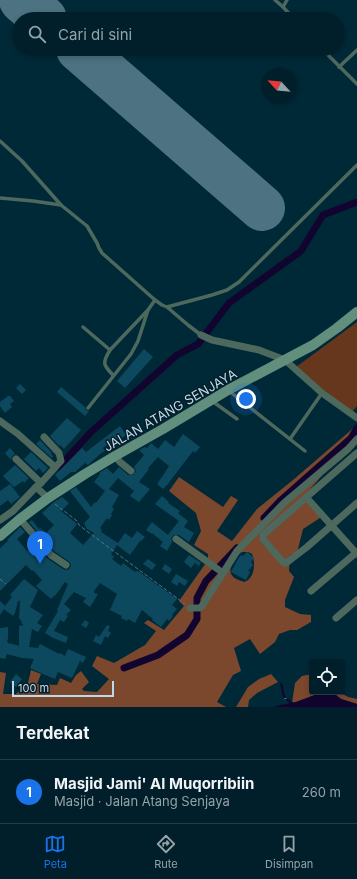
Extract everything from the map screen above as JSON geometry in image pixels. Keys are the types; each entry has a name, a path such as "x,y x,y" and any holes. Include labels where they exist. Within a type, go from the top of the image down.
{"main road":[{"name":"JALAN ATANG SENJAYA","path":"0,535 20,519 41,490 115,456 228,390 313,345 357,312"}],"street":[{"path":"201,335 209,339 259,350 285,360 322,393 357,418"},
{"path":"0,421 18,434 55,467"},
{"path":"0,520 41,490 55,467 61,461 59,453 44,437"},
{"path":"190,608 200,608 202,606 220,571 236,551 272,514 290,497 348,449 357,439"},
{"path":"357,453 263,535 263,539 282,561 286,563 357,502"},
{"path":"115,456 132,471"},
{"path":"16,458 41,490"},
{"path":"306,497 357,553 311,591"},
{"path":"20,519 50,555 66,565"},
{"path":"176,539 220,571"},
{"path":"336,618 357,600"}],"lane":[{"path":"276,0 288,12"},
{"path":"283,7 287,0"},
{"path":"339,67 357,50"},
{"path":"329,56 357,84"},
{"path":"0,141 22,161 61,205 87,226 102,253 162,306 167,307 201,335"},
{"path":"167,307 212,295 226,290 239,282 357,165"},
{"path":"0,198 61,205"},
{"path":"113,375 106,367 104,362 105,358 110,350 148,310 155,300"},
{"path":"88,408 135,348 148,310"},
{"path":"83,327 110,350"},
{"path":"228,390 305,451"},
{"path":"290,439 322,393"},
{"path":"211,400 237,419"}],"path":[{"path":"41,490 77,521 79,525 190,608"},
{"path":"0,579 6,584"}],"shaded area":[{"path":"357,322 357,406 351,413 296,367"},
{"path":"357,425 356,437 304,496 323,516 303,529 297,553 290,555 289,571 294,577 285,600 285,607 300,614 311,615 311,622 297,630 290,630 279,634 275,642 260,654 250,639 234,648 241,671 233,675 217,702 226,707 0,707 0,672 6,673 3,694 16,694 28,683 31,670 41,674 37,684 57,685 60,678 71,683 76,675 81,671 89,682 82,689 84,691 97,692 109,679 92,666 97,656 114,663 145,645 156,631 144,623 148,620 164,630 184,606 179,601 208,560 208,554 194,545 201,531 196,513 169,491 179,477 223,507 231,496 238,500 217,531 232,541 257,509","holes":["242,552 252,554 254,570 250,579 244,582 232,576 230,571 237,556"]},
{"path":"271,674 278,682 257,693 249,700 248,707 236,707 248,687 259,679"},
{"path":"309,675 309,695 315,695 292,703 295,683 302,676"},
{"path":"315,695 336,695 341,699 357,704 357,707 274,707 296,702"},
{"path":"336,695 344,695 357,699 357,704 341,699"}],"building":[{"path":"144,349 153,357 125,388 117,381"},
{"path":"20,384 26,390 22,394 16,388"},
{"path":"61,387 89,411 85,416 57,392"},
{"path":"10,396 14,401 10,404 12,407 5,413 0,406 0,402"},
{"path":"67,418 81,430 64,449 60,445 59,446 50,436"},
{"path":"120,426 126,435 114,444 112,441 103,448 105,451 88,465 85,463 75,472 71,472 60,481 55,475 82,448 86,452"},
{"path":"183,434 200,447 195,453 193,451 167,485 163,489 157,484 169,466 158,457 148,468 149,469 139,482 150,489 139,502 130,496 134,491 118,478 109,489 119,495 112,507 114,509 111,514 112,515 109,520 107,518 100,528 102,530 101,532 118,543 125,533 132,538 137,531 145,537 140,541 130,555 117,545 111,554 114,557 112,559 121,566 123,563 135,572 138,571 177,599 172,605 177,609 172,615 173,616 169,621 167,619 161,627 142,610 135,623 128,619 127,621 121,618 122,616 110,610 117,594 100,583 94,591 94,593 98,594 90,607 83,602 86,598 74,592 64,604 71,610 66,615 68,616 64,622 60,620 54,631 68,637 66,643 45,633 58,611 57,610 68,584 65,582 51,599 36,586 42,580 26,565 0,591 0,548 20,527 25,532 17,539 27,551 35,544 48,559 63,569 69,569 71,566 70,562 54,551 29,522 32,520 39,529 40,528 46,533 54,525 42,513 62,497 69,503 61,511 77,524 70,533 83,545 94,533 87,529 84,523 90,517 70,491 76,487 91,507 105,491 94,482 100,474 99,473 107,468 113,474 119,467 128,475 133,475 136,471 134,467 144,455 139,450 145,447 147,448 151,443 158,449 165,440 174,447"},
{"path":"40,440 52,453 52,458 36,444"},
{"path":"10,448 15,454 12,456 11,460 5,453"},
{"path":"31,452 48,468 43,473 39,468 36,471 24,459"},
{"path":"15,465 29,478 24,483 23,481 14,487 3,476"},
{"path":"10,484 20,497 11,504 8,500 0,506 0,491"},
{"path":"162,496 169,502 168,503 180,511 178,513 188,521 184,527 194,533 189,542 179,535 174,535 171,538 172,542 167,551 160,546 163,542 146,530 152,522 168,535 179,521 155,504"},
{"path":"247,552 254,558 251,562 253,565 248,571 250,572 246,580 231,572 241,555 243,556"},
{"path":"189,555 201,563 199,566 195,563 191,568 184,562"},
{"path":"148,559 156,565 152,570 143,564"},
{"path":"165,564 172,569 169,574 162,569"},
{"path":"176,574 188,581 185,586 179,582 177,586 171,582"},
{"path":"24,579 38,590 30,607 43,615 37,623 42,626 38,632 32,629 29,647 38,648 40,644 65,656 68,649 86,657 83,663 80,661 72,678 58,672 55,679 30,668 34,659 22,658 7,654 5,659 0,658 0,628 8,627 8,644 19,646 19,626 24,625 21,623 22,622 19,618 20,601 18,601 13,616 4,609 0,615 0,601 5,606 12,597 10,595"},
{"path":"85,620 89,623 86,628 81,625"},
{"path":"107,625 110,626 108,631 111,633 108,638 105,636 101,645 93,641 96,635 99,637"},
{"path":"16,674 22,679 16,687 10,682"}],"waterway":[{"path":"59,467 91,432 177,355 198,344 229,303 301,251 323,215 357,202"},
{"path":"264,518 281,500 351,438 357,428"},
{"path":"124,668 158,655 187,635 197,619 197,598 206,581 237,548"},
{"path":"281,684 284,696 292,703"}],"runway":[{"path":"22,0 36,12"},
{"path":"87,56 262,208"}],"place":[{"name":"Masjid Jami' Al Muqorribiin","path":"40,564"}]}
